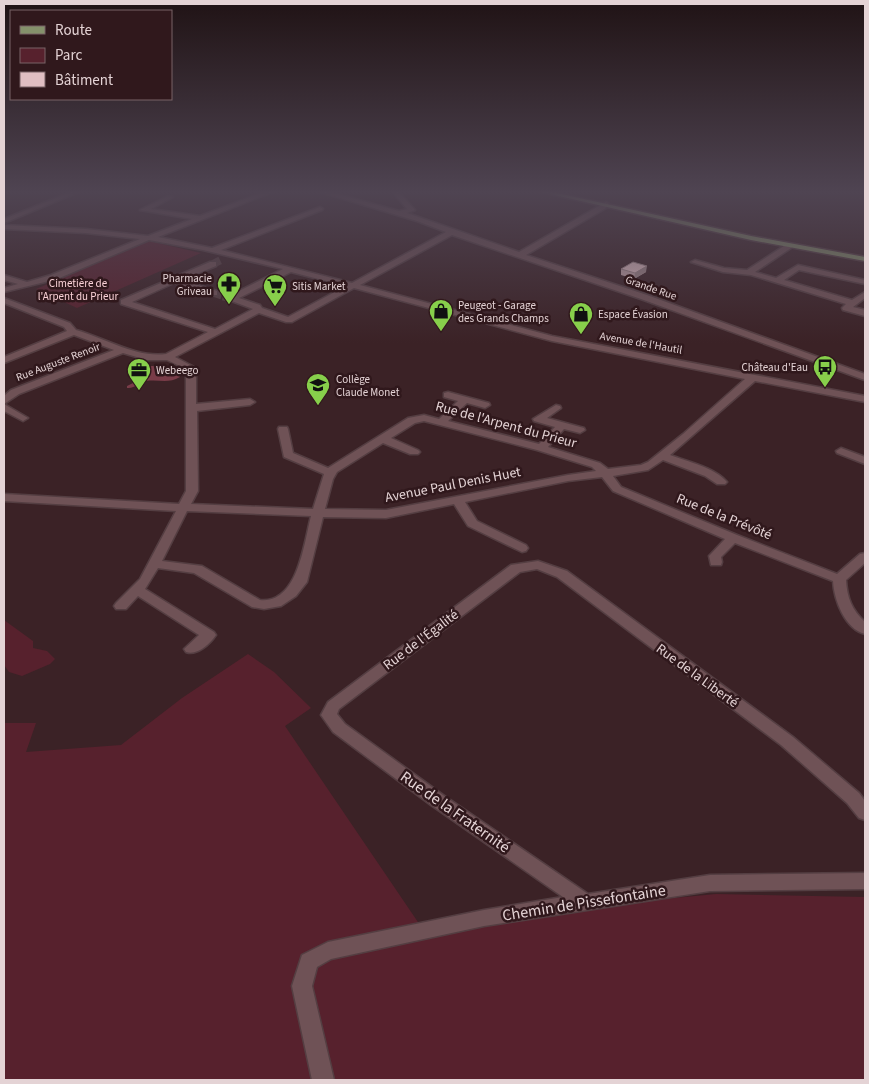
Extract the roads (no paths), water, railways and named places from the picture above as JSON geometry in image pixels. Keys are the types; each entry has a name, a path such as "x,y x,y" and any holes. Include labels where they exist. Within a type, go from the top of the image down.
{"main road":[{"path":"769,242 865,259"}],"street":[{"path":"4,290 54,277 140,242"},
{"name":"Avenue de l'Hautil","path":"166,242 210,251 222,260 280,274"},
{"path":"210,251 235,242"},
{"path":"290,269 230,298 289,320 434,242"},
{"name":"Grande Rue","path":"480,242 644,297 865,377"},
{"path":"520,255 543,242"},
{"path":"695,262 748,273 755,271 790,246"},
{"path":"175,282 222,260"},
{"name":"Avenue de l'Hautil","path":"222,260 290,269 454,315 535,335 865,399"},
{"path":"777,281 798,267 865,282"},
{"path":"841,276 848,269"},
{"path":"755,271 777,281 852,303"},
{"path":"4,277 26,284"},
{"path":"214,293 175,282 165,282 124,302 216,332"},
{"path":"865,294 846,308 865,313"},
{"path":"4,300 67,326 73,332 88,335 153,359 168,357 258,310"},
{"path":"4,360 73,332"},
{"name":"Rue Auguste Renoir","path":"4,402 15,392 124,349"},
{"path":"4,352 13,357"},
{"path":"121,606 138,590 154,564 192,491 190,368 168,357"},
{"name":"Avenue Paul Denis Huet","path":"4,497 183,507 386,514 568,478 644,468 662,456 753,377"},
{"path":"448,395 485,405"},
{"path":"442,422 465,400"},
{"path":"191,408 250,402"},
{"path":"4,407 23,418"},
{"path":"556,408 538,419 580,430"},
{"name":"Rue de l'Arpent du Prieur","path":"330,473 382,438 418,418 442,422 541,448 596,465 605,473"},
{"path":"541,448 561,426"},
{"path":"154,564 197,569 257,604 268,606 275,604 294,592 300,582 330,473 288,456 283,429"},
{"path":"382,438 414,452"},
{"path":"841,451 865,461"},
{"path":"662,456 708,474 721,482"},
{"name":"Rue de la Prévôté","path":"605,473 617,489 839,579"},
{"path":"458,500 472,523 522,548"},
{"path":"716,562 715,556 734,538"},
{"path":"865,557 839,579 840,594 851,617 865,629"},
{"name":"Rue de la Liberté","path":"516,568 538,565 562,574 786,741 853,798 865,813"},
{"name":"Rue de l'Égalité","path":"330,715 334,706 516,568"},
{"path":"138,590 208,635 191,649"},
{"name":"Rue de la Fraternité","path":"330,715 339,728 437,800 586,903"},
{"name":"Chemin de Pissefontaine","path":"322,1080 302,986 309,961 328,951 484,918 710,883 865,882"}],"tunnel":[{"path":"213,264 221,260"},
{"path":"214,293 227,297 223,296"}],"place":[{"name":"Pharmacie Griveau","path":"229,305"},
{"name":"Sitis Market","path":"275,307"},
{"name":"Peugeot - Garage des Grands Champs","path":"441,332"},
{"name":"Espace Évasion","path":"581,335"},
{"name":"Château d'Eau","path":"825,388"},
{"name":"Webeego","path":"139,391"},
{"name":"Collège Claude Monet","path":"318,406"}],"park label":[{"name":"Cimetière de l'Arpent du Prieur","path":"78,289"}]}
